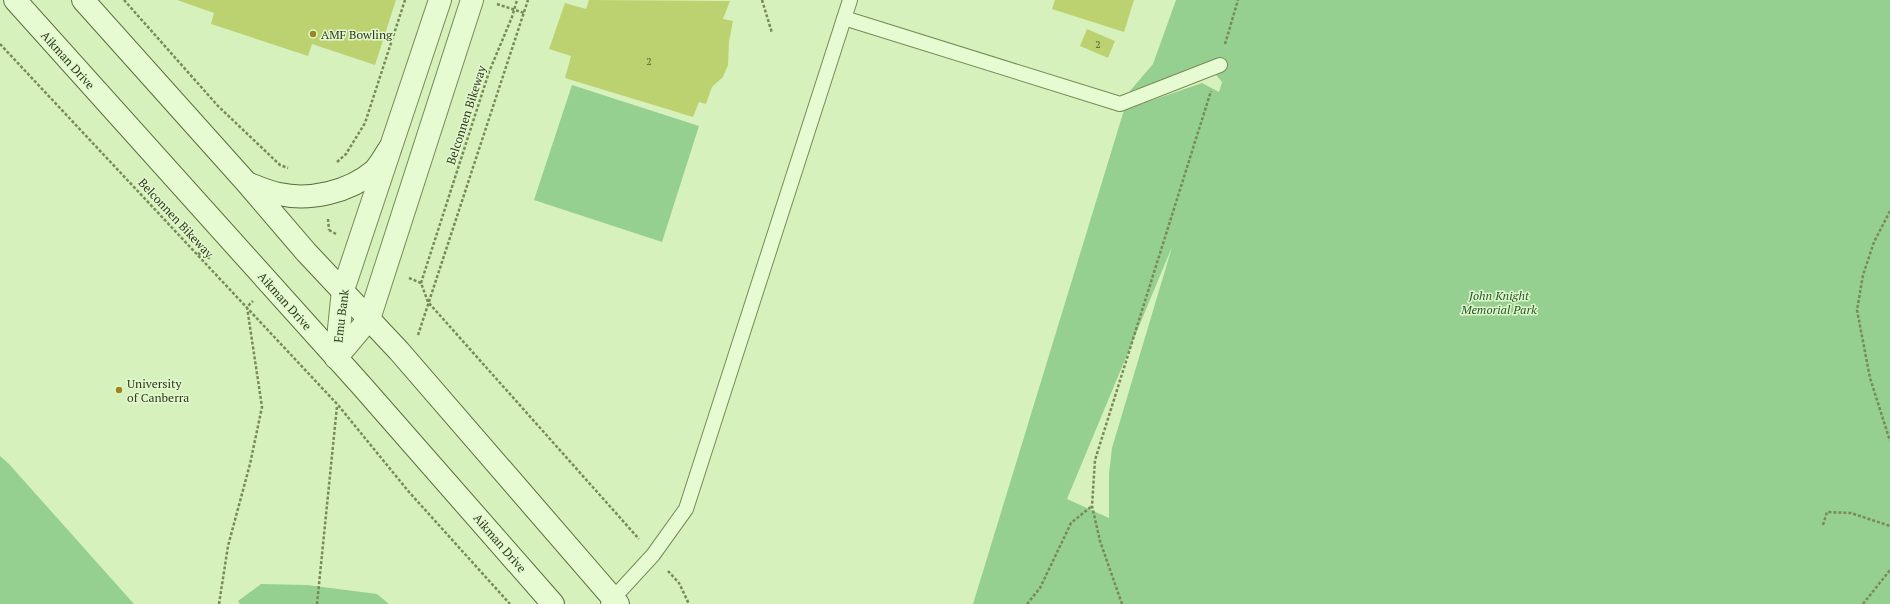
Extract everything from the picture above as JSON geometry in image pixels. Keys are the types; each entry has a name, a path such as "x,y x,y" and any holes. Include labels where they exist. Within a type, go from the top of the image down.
{"main road":[{"name":"Aikman Drive","path":"15,0 336,358 553,604"},
{"path":"83,0 246,182 306,252 369,319 613,602"},
{"name":"Emu Bank","path":"336,358 342,290 440,0"},
{"name":"Emu Bank","path":"336,358 369,319 472,0"},
{"path":"246,182 278,194 301,196 324,194 340,189 363,178 375,170 390,148"}],"lane":[{"path":"613,602 653,555 686,509 850,0"},
{"path":"844,18 1120,104 1220,65"}],"path":[{"path":"124,0 218,106 280,166 293,170"},
{"path":"331,166 346,154 365,123 405,0"},
{"name":"Belconnen Bikeway","path":"421,283 488,72 517,0"},
{"path":"418,334 528,0"},
{"path":"762,0 772,33"},
{"path":"1122,604 1100,541 1092,506 1095,460 1220,65 1238,0"},
{"path":"494,3 524,13"},
{"name":"Belconnen Bikeway","path":"0,44 338,405 409,492 510,604"},
{"path":"1890,211 1874,242 1865,268 1857,310 1870,378 1890,441"},
{"path":"409,278 421,283 428,302 653,555 680,583 689,604"},
{"path":"219,604 228,546 250,464 262,407 247,307"},
{"path":"317,604 338,405"},
{"path":"1028,604 1040,588 1071,523 1092,506"},
{"path":"1823,525 1827,512 1851,513 1890,526"},
{"path":"1863,604 1890,570"}],"green space":[{"name":"John Knight Memorial Park","path":"1176,0 1890,0 1890,604 973,604 1124,110 1202,83 1219,92 1222,82 1206,63 1129,92 1153,64","holes":["1172,247 1112,448 1109,474 1109,518 1067,499"]},
{"path":"572,85 699,126 662,242 534,200"},
{"path":"0,456 9,464 134,604 0,604"},
{"path":"261,584 307,585 377,594 389,604 240,604 238,601"}],"building":[{"name":"AMF Bowling","path":"177,0 396,0 375,65 312,44 308,56 211,24 214,13"},
{"path":"589,0 730,1 723,19 733,21 729,42 728,65 723,77 712,87 706,104 699,102 693,117 565,78 571,56 549,49 565,3 586,9"},
{"path":"1055,0 1134,0 1124,32 1052,9"},
{"path":"1087,29 1115,41 1108,58 1080,46"}],"place":[{"name":"AMF Bowling","path":"313,34"},
{"name":"University of Canberra","path":"119,390"}]}
